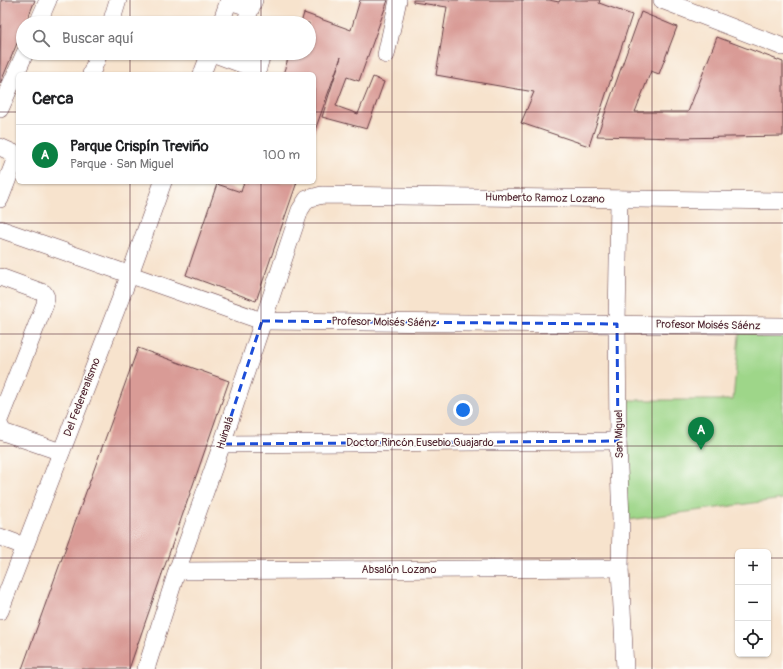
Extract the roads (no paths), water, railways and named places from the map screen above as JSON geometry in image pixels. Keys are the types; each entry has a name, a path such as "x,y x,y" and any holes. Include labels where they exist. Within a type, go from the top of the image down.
{"street":[{"path":"41,16 48,0"},
{"path":"113,16 118,0"},
{"path":"223,16 229,0 246,6 250,11"},
{"path":"386,55 398,0"},
{"path":"662,0 783,47"},
{"path":"17,72 22,60"},
{"path":"93,72 97,60"},
{"path":"203,72 208,60"},
{"path":"228,60 257,72 260,60"},
{"path":"0,109 16,73"},
{"path":"0,147 16,155"},
{"path":"0,198 16,158"},
{"name":"Del Federeralismo","path":"0,611 130,274 162,184"},
{"name":"Humberto Ramoz Lozano","path":"307,199 313,196 322,195 783,201"},
{"name":"Huinalá","path":"146,669 177,571 222,444 262,320 300,210 307,199"},
{"name":"San Miguel","path":"619,199 618,441 621,521 620,568 625,669"},
{"name":"Profesor Moisés Sáénz","path":"0,229 262,320 783,326"},
{"path":"0,277 44,293 46,297 45,304 0,418"},
{"path":"0,426 3,432 61,452"},
{"name":"Doctor Rincón Eusebio Guajardo","path":"222,444 618,441"},
{"path":"0,537 24,546"},
{"name":"Absalón Lozano","path":"177,571 620,568"}],"place":[{"name":"Parque Crispín Treviño","path":"701,450"}]}
